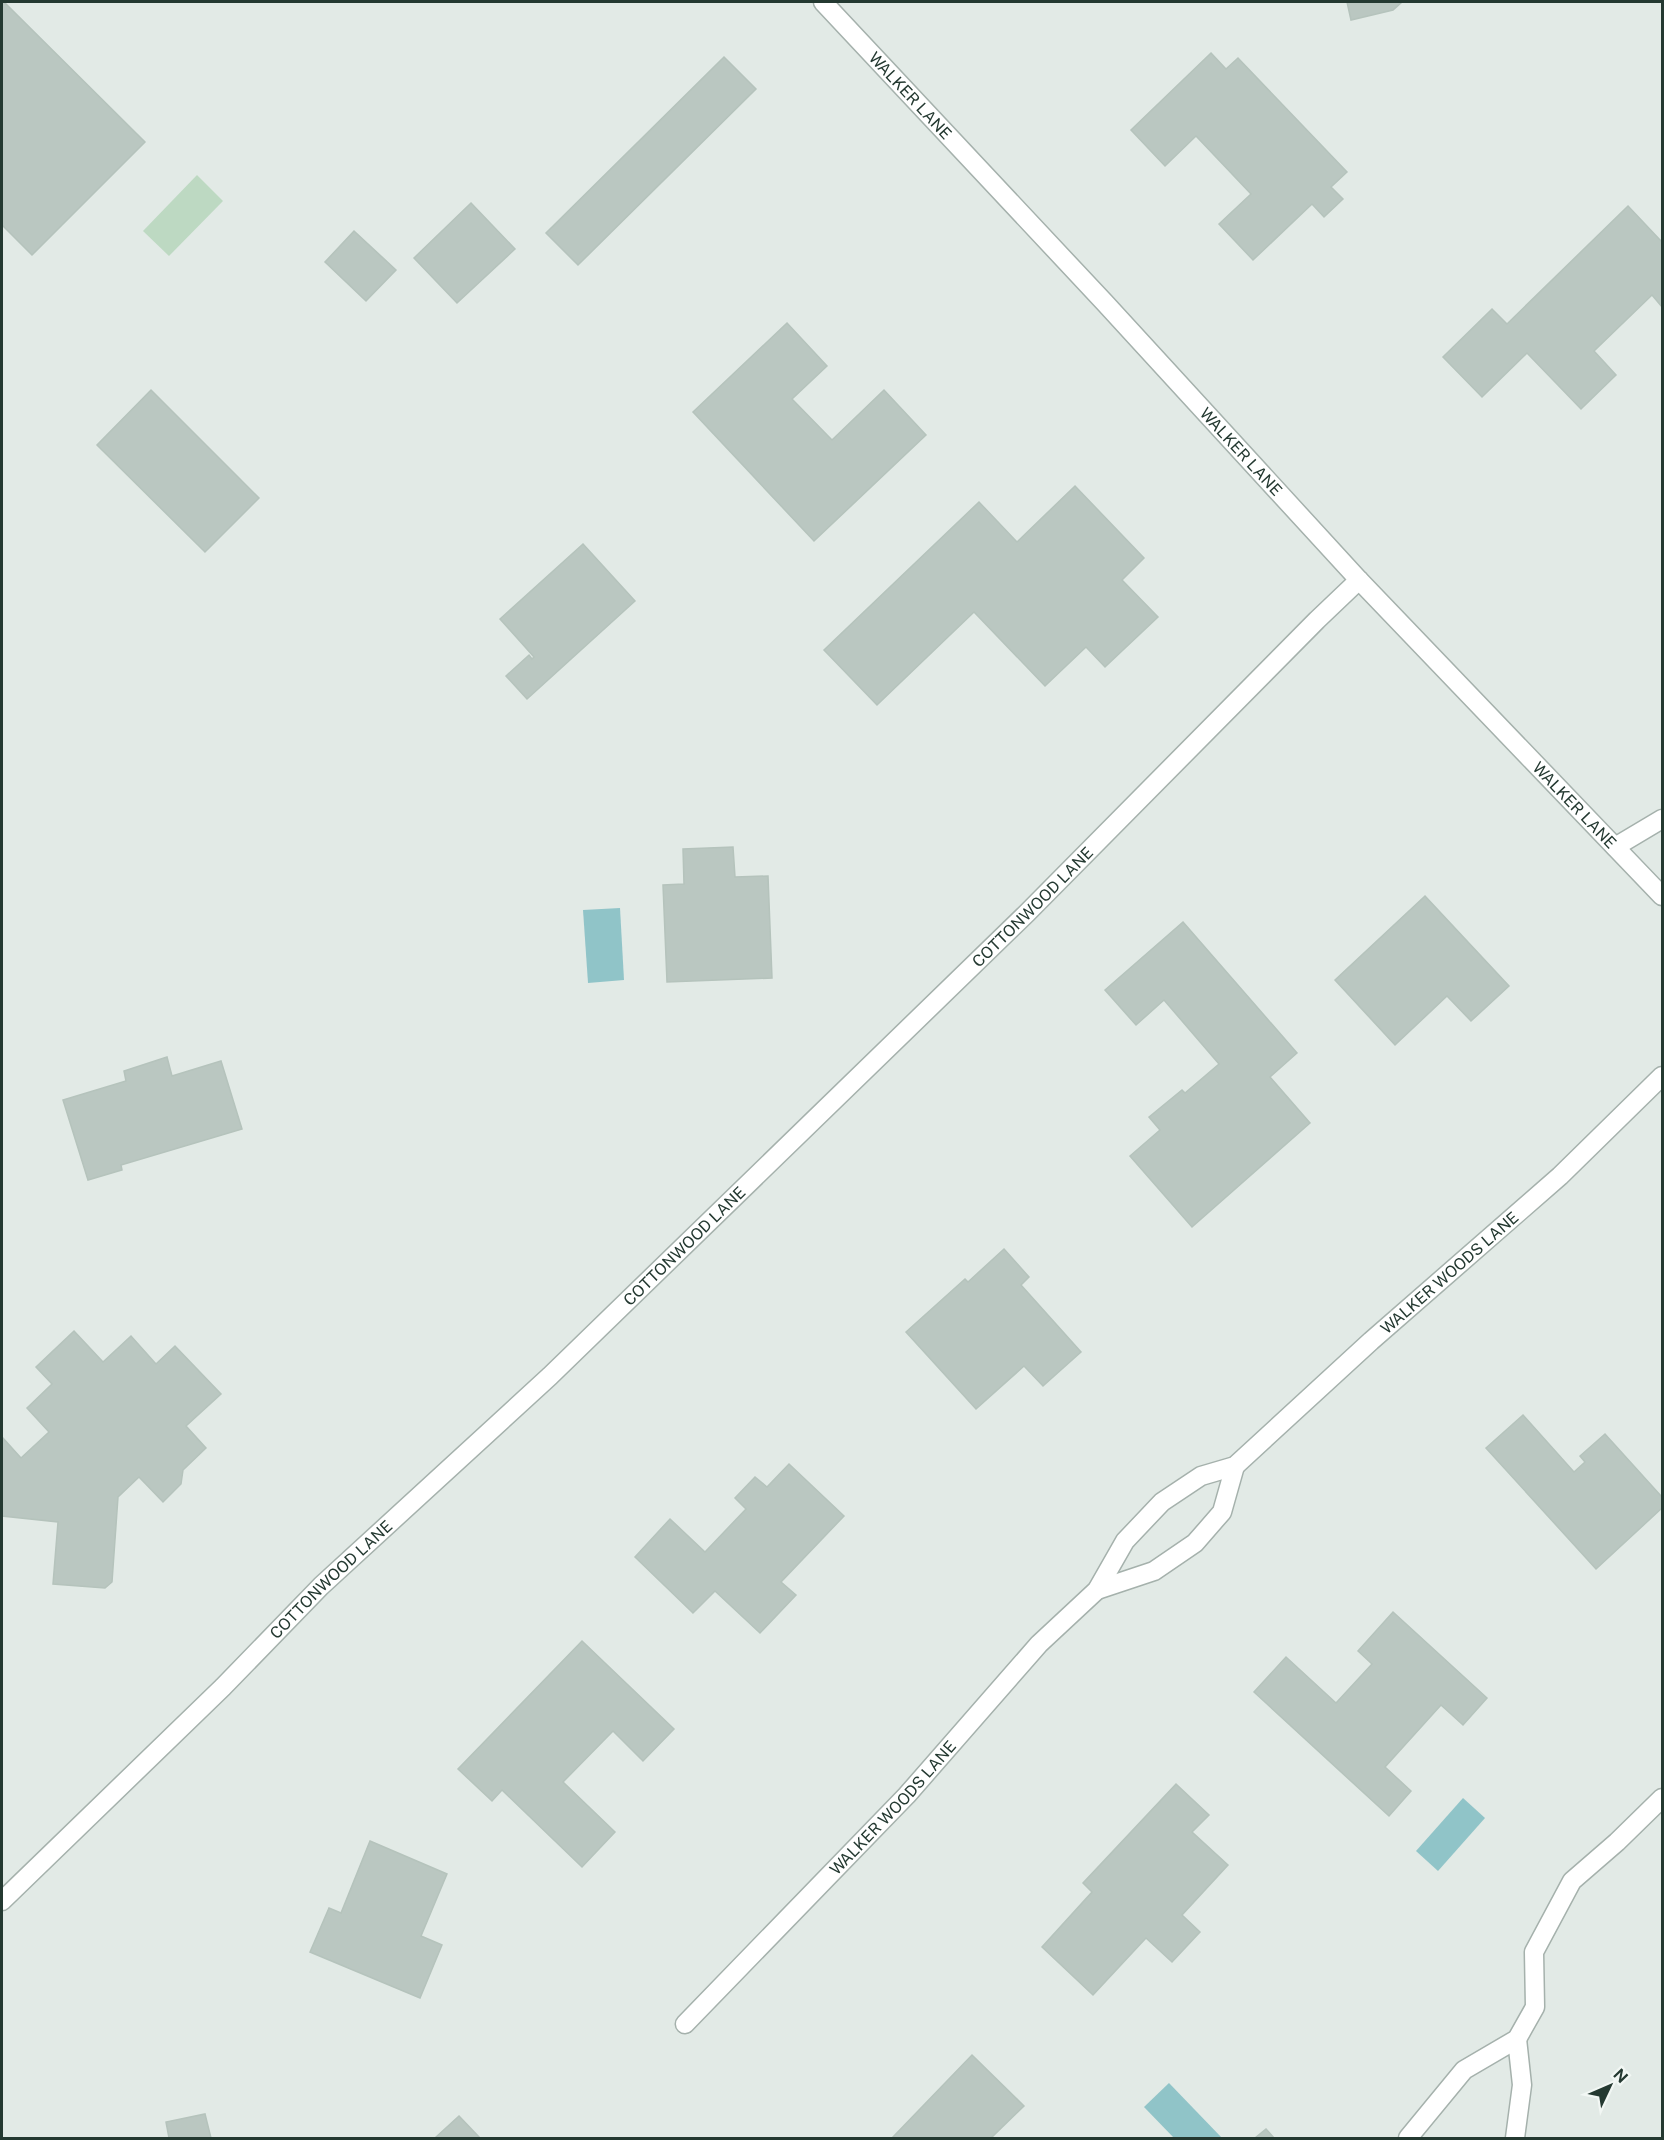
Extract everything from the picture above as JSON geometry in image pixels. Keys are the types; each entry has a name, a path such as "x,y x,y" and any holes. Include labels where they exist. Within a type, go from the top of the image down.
{"street":[{"name":"WALKER LANE","path":"823,2 1105,303 1359,580 1662,896"},
{"name":"COTTONWOOD LANE","path":"2,1901 223,1687 321,1586 550,1376 1028,914 1359,580"},
{"path":"1615,848 1662,819"},
{"name":"WALKER WOODS LANE","path":"685,2024 907,1795 1039,1644 1097,1590 1125,1541 1162,1502 1201,1476 1235,1466 1371,1341 1560,1176 1662,1076"},
{"name":"WALKER WOODS LANE","path":"1097,1590 1154,1572 1195,1543 1222,1512 1235,1466"},
{"path":"1408,2139 1464,2070 1517,2039 1535,2007 1534,1952 1572,1881 1617,1842 1662,1798"},
{"path":"1515,2139 1522,2085 1517,2039"}],"green space":[{"path":"197,175 223,201 169,256 143,231"}],"water":[{"path":"620,908 624,980 588,983 583,910"},
{"path":"1463,1798 1485,1818 1438,1871 1416,1851"},
{"path":"1169,2083 1222,2138 1174,2138 1144,2107"}],"building":[{"path":"2,2 145,142 32,255 2,225"},
{"path":"1347,2 1402,2 1393,10 1351,20"},
{"path":"1211,53 1226,69 1238,58 1347,172 1331,187 1343,199 1324,217 1312,204 1253,260 1219,224 1251,194 1196,136 1165,166 1131,130"},
{"path":"724,57 756,89 578,265 546,233"},
{"path":"471,203 515,249 457,303 414,258"},
{"path":"1628,206 1662,242 1662,307 1652,295 1594,351 1616,375 1581,409 1527,353 1482,397 1443,357 1492,309 1507,324"},
{"path":"354,231 396,270 366,301 325,262"},
{"path":"787,323 827,366 792,399 832,440 884,390 926,435 814,541 693,412"},
{"path":"151,390 259,498 205,552 97,445"},
{"path":"1075,486 1144,558 1122,580 1158,617 1105,667 1086,647 1045,686 974,612 877,705 824,650 979,502 1017,542"},
{"path":"583,544 635,601 527,699 506,676 529,655 532,659 534,657 500,619"},
{"path":"733,847 735,877 768,876 772,978 667,982 663,885 684,884 683,849"},
{"path":"1425,896 1509,986 1471,1021 1447,996 1395,1045 1335,980"},
{"path":"1183,922 1297,1053 1270,1077 1310,1123 1192,1227 1130,1156 1160,1130 1149,1117 1182,1090 1185,1093 1219,1064 1164,1000 1136,1025 1105,990"},
{"path":"167,1057 172,1076 221,1061 242,1129 121,1165 122,1170 88,1180 63,1100 126,1081 124,1071"},
{"path":"1004,1249 1029,1277 1021,1285 1081,1352 1043,1386 1024,1366 976,1409 906,1332 965,1279 968,1282"},
{"path":"74,1331 103,1362 131,1336 156,1364 175,1346 221,1394 186,1426 206,1448 183,1470 181,1484 163,1502 139,1477 118,1497 112,1582 105,1588 53,1584 58,1522 2,1516 2,1437 21,1458 49,1432 27,1408 52,1384 36,1367"},
{"path":"1523,1415 1574,1472 1585,1462 1580,1456 1605,1434 1662,1497 1662,1508 1596,1569 1486,1448"},
{"path":"789,1464 844,1516 781,1582 796,1595 760,1633 715,1591 693,1613 635,1557 670,1519 705,1552 746,1509 735,1498 755,1477 767,1487"},
{"path":"1393,1612 1487,1698 1463,1725 1441,1705 1385,1767 1411,1791 1389,1816 1254,1692 1286,1657 1336,1703 1372,1664 1358,1651"},
{"path":"582,1641 674,1729 643,1761 613,1731 563,1782 615,1832 582,1867 502,1790 492,1801 458,1769"},
{"path":"1176,1784 1209,1815 1192,1832 1228,1865 1182,1915 1200,1932 1172,1962 1146,1938 1093,1995 1042,1947 1092,1892 1083,1883"},
{"path":"370,1841 447,1874 421,1936 442,1945 420,1998 310,1952 329,1908 341,1913"},
{"path":"972,2055 1024,2106 991,2138 892,2138"},
{"path":"205,2114 211,2138 169,2138 166,2122"},
{"path":"459,2116 480,2138 435,2138"},
{"path":"1266,2129 1274,2138 1255,2138"}]}
